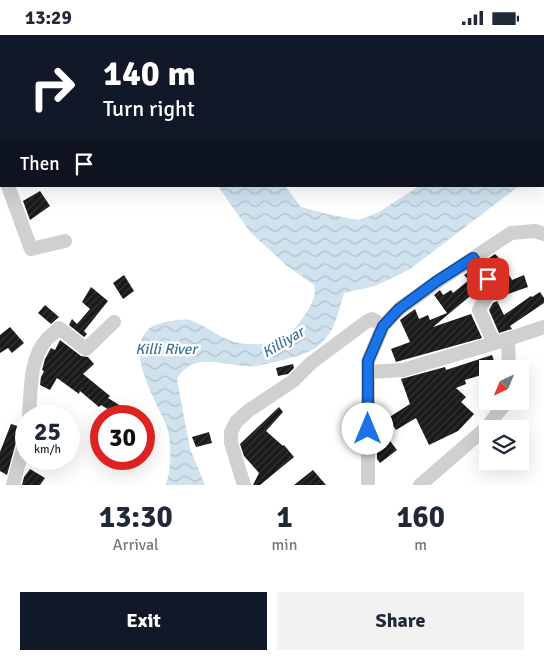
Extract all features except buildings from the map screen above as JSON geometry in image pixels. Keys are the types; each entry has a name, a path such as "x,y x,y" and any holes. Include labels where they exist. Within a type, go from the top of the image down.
{"street":[{"path":"8,187 31,249 65,241"},
{"path":"368,485 368,361 383,326 399,309 437,281 511,233 535,231 544,234"},
{"path":"473,258 491,283 488,294 479,309 501,341 506,360"},
{"path":"244,485 231,443 231,432 236,422 248,411 293,381 311,363 372,319 383,326"},
{"path":"30,405 34,368 38,355 47,339 60,328 86,349 114,322"},
{"path":"368,372 404,370 544,327"},
{"path":"420,485 487,427 500,410"},
{"path":"13,485 17,470"}],"water":[{"path":"219,187 286,187 301,207 358,220 379,212 417,187 518,187 409,270 375,286 344,293 330,333 318,346 309,352 277,362 255,366 203,362 193,364 185,370 177,379 190,449 205,485 165,485 170,464 168,431 149,388 140,360 140,347 144,335 153,326 172,321 190,320 231,341 249,344 275,342 286,336 298,325 313,299 314,285 287,266 250,232"}],"route":[{"path":"368,429 368,361 383,326 399,309 473,258 488,279"}],"water label":[{"name":"Killiyar","path":"283,342"},
{"name":"Killi River","path":"166,349"}]}
